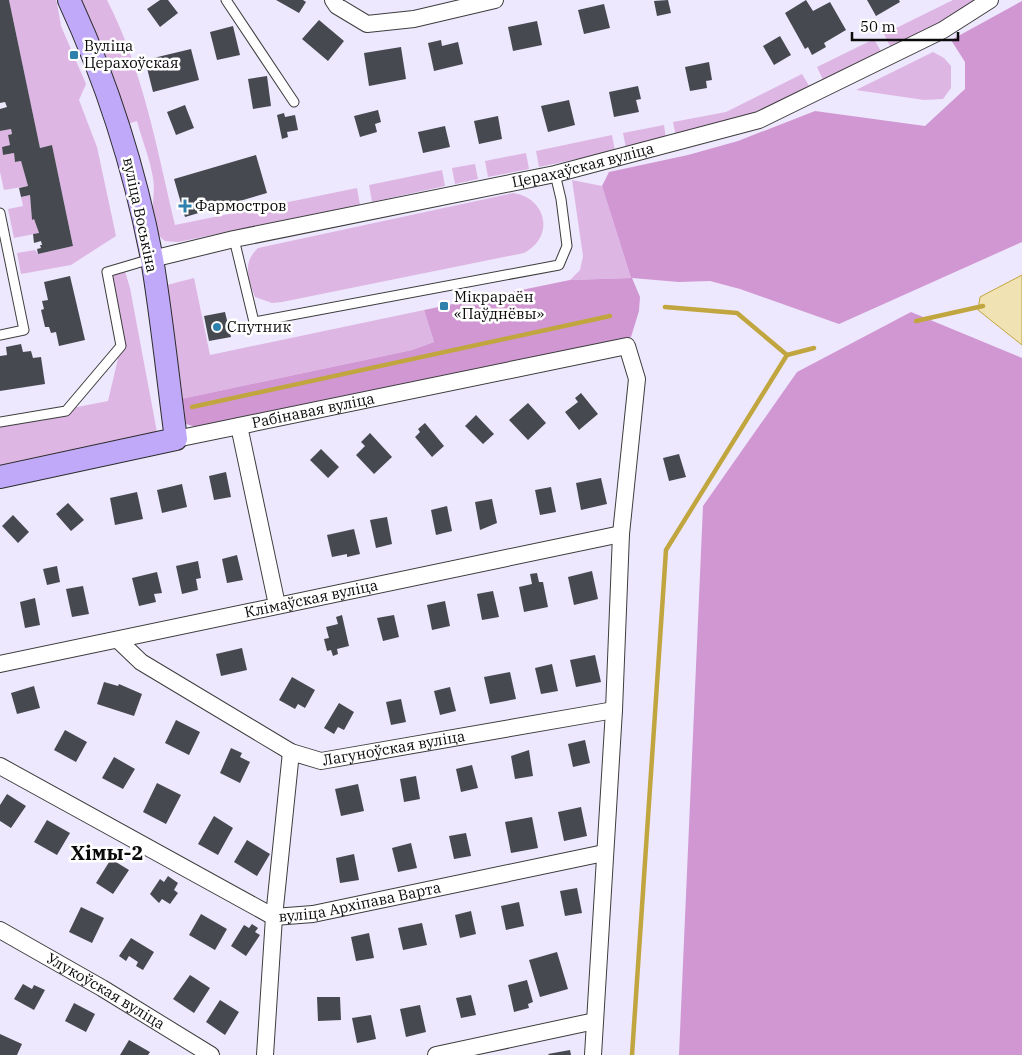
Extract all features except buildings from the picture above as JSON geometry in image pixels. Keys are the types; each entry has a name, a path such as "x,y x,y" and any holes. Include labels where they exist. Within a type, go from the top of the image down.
{"street":[{"name":"вуліца Воськіна","path":"69,0 91,47 127,153 152,259 176,440"},
{"path":"332,0 337,6 367,24 414,19 495,0"},
{"name":"Церахаўская вуліца","path":"152,259 234,239 555,174 759,120 943,30 990,0"},
{"name":"Рабінавая вуліца","path":"0,477 627,346 637,379 621,534"},
{"path":"239,426 277,605"},
{"path":"593,1055 614,710 621,534"},
{"name":"Клімаўская вуліца","path":"0,664 621,534"},
{"name":"Лагуноўская вуліца","path":"118,640 141,662 290,752 321,761 614,710"},
{"path":"265,1055 274,917 290,752"},
{"name":"вуліца Архіпава Варта","path":"0,766 274,917 313,914 604,853"},
{"name":"Улукоўская вуліца","path":"0,930 78,974 211,1055"},
{"path":"436,1055 595,1021"}],"lane":[{"path":"226,0 294,102"},
{"path":"234,239 254,322 559,265 567,246 562,199 555,174"},
{"path":"0,215 24,330 0,335"},
{"path":"0,422 66,411 121,346 107,272 152,259"}],"shaded area":[{"path":"9,0 56,0 61,26 86,84 79,100 97,147 116,236 71,265 21,274 17,253 35,250 38,254 73,246 52,145 40,148"},
{"path":"69,0 107,0 120,27 148,110 175,225 357,188 360,205 178,242 165,241 155,228 153,220 153,178 137,121 118,127"},
{"path":"953,0 985,0 892,50 884,34"},
{"path":"1022,1 1022,242 839,324 740,289 710,281 679,282 632,278 640,297 639,311 631,337 199,428 186,424 181,399 412,350 434,342 424,310 570,280 631,278 602,186 609,172 688,155 738,141 815,111 925,126 965,89 965,62 951,40"},
{"path":"874,39 883,55 824,82 817,67"},
{"path":"933,52 944,58 951,66 951,88 943,99 924,100 856,90"},
{"path":"802,74 811,89 769,109 676,137 673,122 726,112"},
{"path":"664,125 666,139 626,148 623,133"},
{"path":"11,129 12,134 8,135 10,145 2,147 3,155 14,153 15,162 21,161 28,186 4,190 0,172 0,131"},
{"path":"612,135 615,151 539,167 536,151"},
{"path":"526,153 529,169 488,177 485,161"},
{"path":"475,164 478,179 455,184 452,168"},
{"path":"442,170 445,186 372,202 369,185"},
{"path":"572,180 602,186 631,278 570,280 580,270 583,256"},
{"path":"513,193 525,196 533,202 540,210 543,219 540,238 534,246 524,253 282,302 272,303 255,297 250,283 248,265 258,248"},
{"path":"30,195 32,219 34,219 39,233 14,238 8,209 23,206 21,197"},
{"path":"124,268 130,288 159,443 0,477 0,422 108,401 121,346 107,272"},
{"path":"1022,275 1022,345 978,310 980,297"},
{"path":"194,278 210,355 424,310 434,342 412,350 181,399 167,285"},
{"path":"911,312 1022,358 1022,1055 679,1055 703,506 797,372"}],"waterway":[{"path":"916,321 983,306"},
{"path":"665,307 737,313 787,355"},
{"path":"192,407 610,316"},
{"path":"632,1055 666,550 787,355 814,348"}],"place":[{"name":"Вуліца Церахоўская","path":"74,55"},
{"name":"Фармостров","path":"185,206"},
{"name":"Мікрараён «Паўднёвы»","path":"444,306"},
{"name":"Спутник","path":"217,327"}],"district":[{"name":"Хімы-2","path":"107,853"}]}
